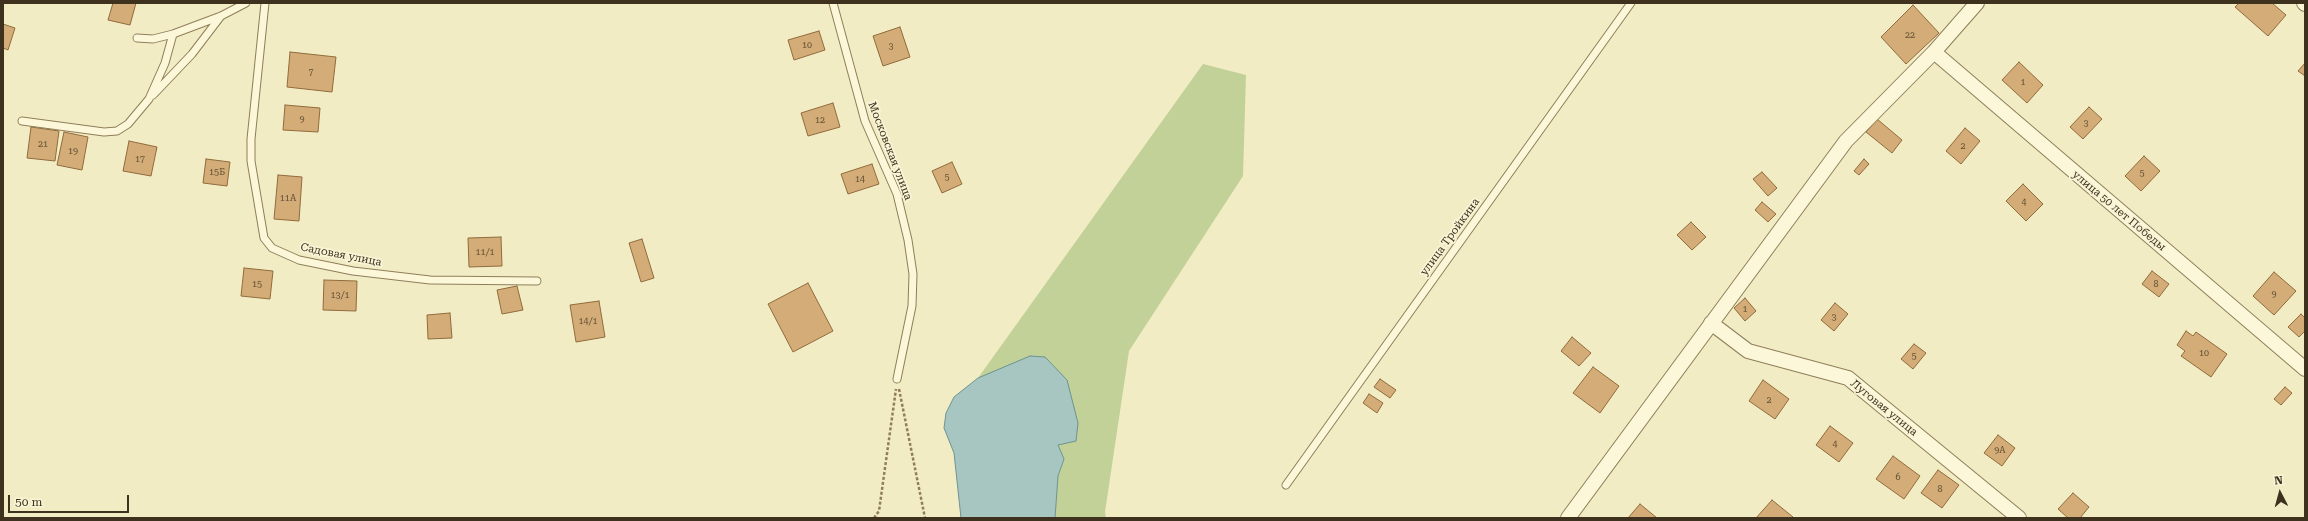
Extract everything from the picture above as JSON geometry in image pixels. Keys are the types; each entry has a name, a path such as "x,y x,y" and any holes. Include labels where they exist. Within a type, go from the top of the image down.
{"street":[{"path":"1568,518 1711,322 1846,141 1934,52 1977,3"},
{"name":"улица 50 лет Победы","path":"1934,52 2305,369"},
{"name":"Луговая улица","path":"1711,322 1748,351 1848,378 2018,518"}],"lane":[{"path":"137,38 153,39 173,34 221,16 246,3"},
{"name":"Садовая улица","path":"265,3 251,139 251,161 264,238 272,248 299,260 353,271 430,280 537,280"},
{"name":"Московская улица","path":"833,3 865,121 896,194 908,240 913,274 912,306 897,379"},
{"name":"улица Тройкина","path":"1286,485 1631,3"},
{"path":"22,121 104,132 117,131 128,124 149,99 192,54 221,16"},
{"path":"149,99 165,63 173,34"}],"path":[{"path":"874,518 878,511 897,379"},
{"path":"897,379 925,518"}],"green space":[{"path":"1203,64 1246,75 1243,176 1129,351 1105,512 1106,518 1055,518 1058,476 1064,459 978,378"}],"water":[{"path":"1030,356 1045,357 1067,380 1078,423 1076,441 1058,445 1064,459 1058,476 1055,518 961,518 954,453 944,428 946,413 954,397 978,378"}],"building":[{"path":"113,3 136,3 130,25 108,20"},
{"path":"2239,3 2272,3 2286,15 2268,36 2235,7"},
{"path":"1913,5 1939,33 1906,64 1881,37"},
{"path":"3,24 15,28 8,50 3,48"},
{"path":"900,27 910,57 883,66 873,36"},
{"path":"819,31 825,50 794,60 788,40"},
{"path":"290,52 336,57 332,92 287,87"},
{"path":"2019,62 2043,85 2027,103 2002,80"},
{"path":"2305,63 2305,76 2298,71"},
{"path":"833,103 840,127 808,136 801,113"},
{"path":"285,105 320,108 318,132 283,130"},
{"path":"2089,107 2102,119 2083,139 2070,127"},
{"path":"1877,119 1902,140 1892,153 1866,132"},
{"path":"31,127 59,131 55,161 27,158"},
{"path":"1965,128 1980,141 1961,164 1946,151"},
{"path":"64,132 88,137 82,170 57,165"},
{"path":"129,141 157,147 151,176 123,171"},
{"path":"2144,156 2160,171 2141,191 2125,176"},
{"path":"206,159 230,162 227,186 203,183"},
{"path":"1864,159 1869,164 1859,175 1854,171"},
{"path":"952,162 962,184 942,193 932,171"},
{"path":"872,164 879,184 848,194 841,174"},
{"path":"1762,172 1777,188 1768,196 1753,179"},
{"path":"278,175 302,177 299,221 274,219"},
{"path":"2023,184 2043,204 2026,221 2006,201"},
{"path":"1762,202 1776,214 1768,222 1755,210"},
{"path":"1691,222 1706,237 1692,250 1677,235"},
{"path":"501,237 502,266 469,267 468,238"},
{"path":"642,239 654,278 641,282 629,243"},
{"path":"244,268 273,271 270,299 241,296"},
{"path":"2152,271 2169,284 2159,297 2142,284"},
{"path":"2274,272 2296,291 2274,315 2253,296"},
{"path":"324,280 357,281 356,311 323,310"},
{"path":"808,283 833,331 793,352 768,304"},
{"path":"517,286 523,310 502,314 497,290"},
{"path":"1745,298 1756,311 1745,321 1734,308"},
{"path":"599,301 605,337 576,342 570,305"},
{"path":"1835,303 1848,314 1834,331 1821,320"},
{"path":"450,313 452,338 428,339 427,315"},
{"path":"2301,314 2305,318 2305,331 2299,337 2288,327"},
{"path":"2186,331 2193,336 2196,332 2227,354 2211,377 2181,356 2185,351 2177,345"},
{"path":"1572,337 1591,353 1579,366 1561,351"},
{"path":"1914,344 1926,353 1913,369 1901,359"},
{"path":"1593,367 1619,386 1600,413 1573,393"},
{"path":"1380,379 1396,390 1390,398 1374,387"},
{"path":"1763,380 1789,399 1775,419 1749,401"},
{"path":"2285,387 2292,393 2281,405 2274,399"},
{"path":"1369,394 1383,403 1377,413 1363,403"},
{"path":"1830,426 1853,443 1839,462 1816,445"},
{"path":"1998,435 2015,448 2002,466 1984,453"},
{"path":"1893,456 1920,476 1904,499 1876,479"},
{"path":"1938,470 1959,485 1942,508 1921,493"},
{"path":"2073,493 2089,507 2080,518 2068,518 2058,509"},
{"path":"1772,500 1793,517 1793,518 1756,518"},
{"path":"1640,504 1657,518 1628,518"}]}
